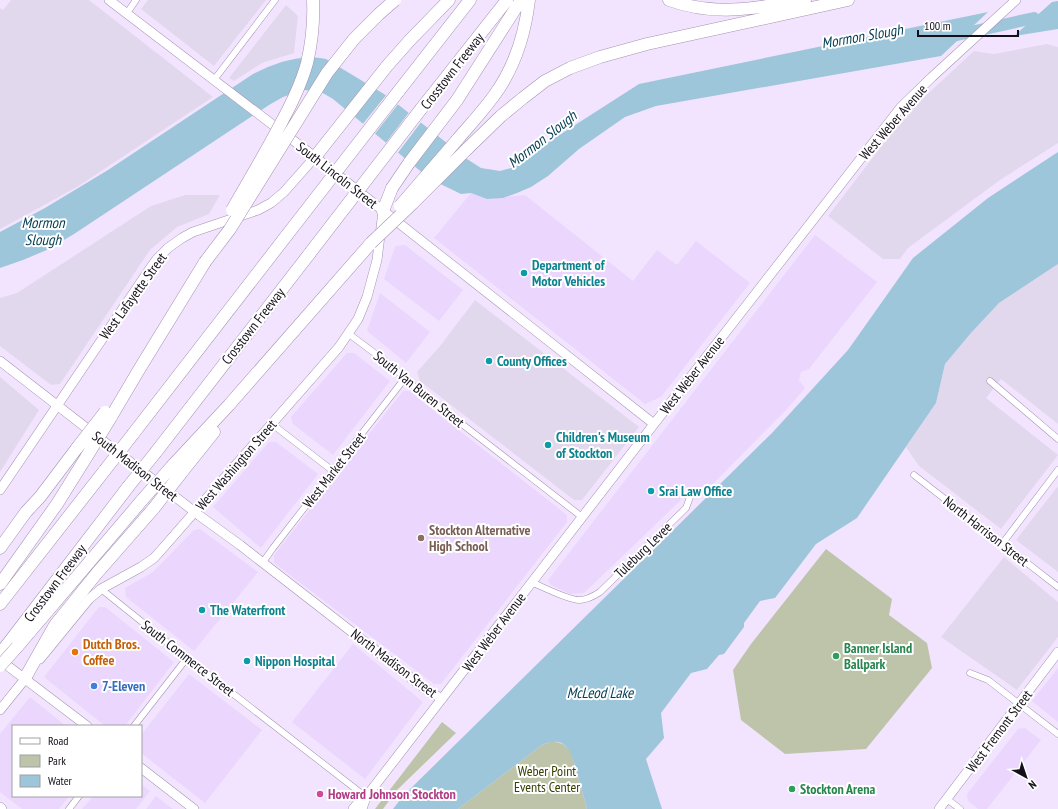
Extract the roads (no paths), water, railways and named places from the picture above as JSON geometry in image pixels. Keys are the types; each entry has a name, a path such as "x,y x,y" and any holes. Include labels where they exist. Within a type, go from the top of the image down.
{"highway":[{"path":"203,266 298,90 307,65 311,45 313,0"},
{"path":"0,548 26,512 40,497 77,448 108,414 140,368 203,266 230,229 327,73 362,31 395,0"},
{"path":"315,157 410,40 449,0"},
{"name":"Crosstown Freeway","path":"0,604 470,0"},
{"name":"Crosstown Freeway","path":"0,654 13,644 128,487 507,0"},
{"path":"383,211 392,188 457,100 521,0"},
{"path":"0,666 13,644 143,499 177,468 229,405 371,243 401,204 458,140 494,96 508,72 521,40 530,0"},
{"path":"669,0 696,8 727,10 751,9 805,0"},
{"path":"371,243 501,116 545,81 576,66 600,57 647,44 848,0"},
{"path":"0,584 57,504 87,456 108,414"},
{"path":"25,678 55,625 97,573 154,508 177,468"}],"street":[{"name":"South Lincoln Street","path":"109,0 315,157 654,424"},
{"path":"126,13 136,0"},
{"path":"214,80 275,0"},
{"name":"West Weber Avenue","path":"362,809 366,797 901,107 1016,0"},
{"name":"West Lafayette Street","path":"0,490 157,259 168,248 193,232 248,214 271,203 284,192 315,157"},
{"name":"West Washington Street","path":"0,710 88,599 101,589 141,568 154,558 331,357 349,334 368,298 377,260 383,211"},
{"name":"South Van Buren Street","path":"349,334 393,367 418,390 489,446 582,517"},
{"name":"South Madison Street","path":"0,361 195,512 347,627"},
{"name":"West Market Street","path":"263,562 405,378"},
{"path":"990,381 1058,439"},
{"path":"272,424 333,471"},
{"path":"1002,544 1058,470"},
{"name":"North Harrison Street","path":"914,475 1058,588"},
{"name":"Tuleburg Levee","path":"532,582 570,598 579,600 590,598 600,592 686,508 690,497"},
{"name":"South Commerce Street","path":"101,589 366,797"},
{"name":"North Madison Street","path":"347,627 424,688 442,699"},
{"name":"West Fremont Street","path":"939,809 1058,652"},
{"path":"135,725 187,658"},
{"path":"0,660 87,725"},
{"path":"970,673 988,680 1058,734"},
{"path":"142,769 194,809"},
{"path":"69,809 78,797"},
{"path":"353,809 366,797"},
{"path":"947,799 960,809"}],"water":[{"path":"1058,1 1058,29 1014,36 1052,2"},
{"path":"988,12 941,56 656,106 625,117 579,149 548,176 531,187 503,198 487,199 471,193 461,194 430,179 333,99 321,92 304,90 283,97 269,105 49,249 0,268 0,232 45,208 108,170 253,74 289,60 298,58 326,59 384,94 467,159 481,168 500,171 515,167 547,143 639,84"},
{"name":"McLeod Lake","path":"1058,152 1058,264 999,303 971,333 945,364 936,403 857,518 816,544 775,598 760,601 744,623 744,627 724,654 719,655 707,669 691,673 661,713 664,738 646,759 662,809 587,809 576,768 568,748 564,744 551,742 542,745 458,809 393,809 403,796 772,433 848,350 913,258 988,198"}],"waterway":[{"name":"Mormon Slough","path":"948,37 1034,18"}],"place":[{"name":"Department of Motor Vehicles","path":"524,273"},
{"name":"County Offices","path":"489,361"},
{"name":"Children's Museum of Stockton","path":"548,445"},
{"name":"Srai Law Office","path":"651,491"},
{"name":"Stockton Alternative High School","path":"421,538"},
{"name":"The Waterfront","path":"202,610"},
{"name":"Dutch Bros. Coffee","path":"75,652"},
{"name":"Banner Island Ballpark","path":"836,656"},
{"name":"Nippon Hospital","path":"247,661"},
{"name":"7-Eleven","path":"94,686"},
{"name":"Stockton Arena","path":"792,789"},
{"name":"Howard Johnson Stockton","path":"320,794"}],"park label":[{"name":"Weber Point Events Center","path":"547,780"}]}
